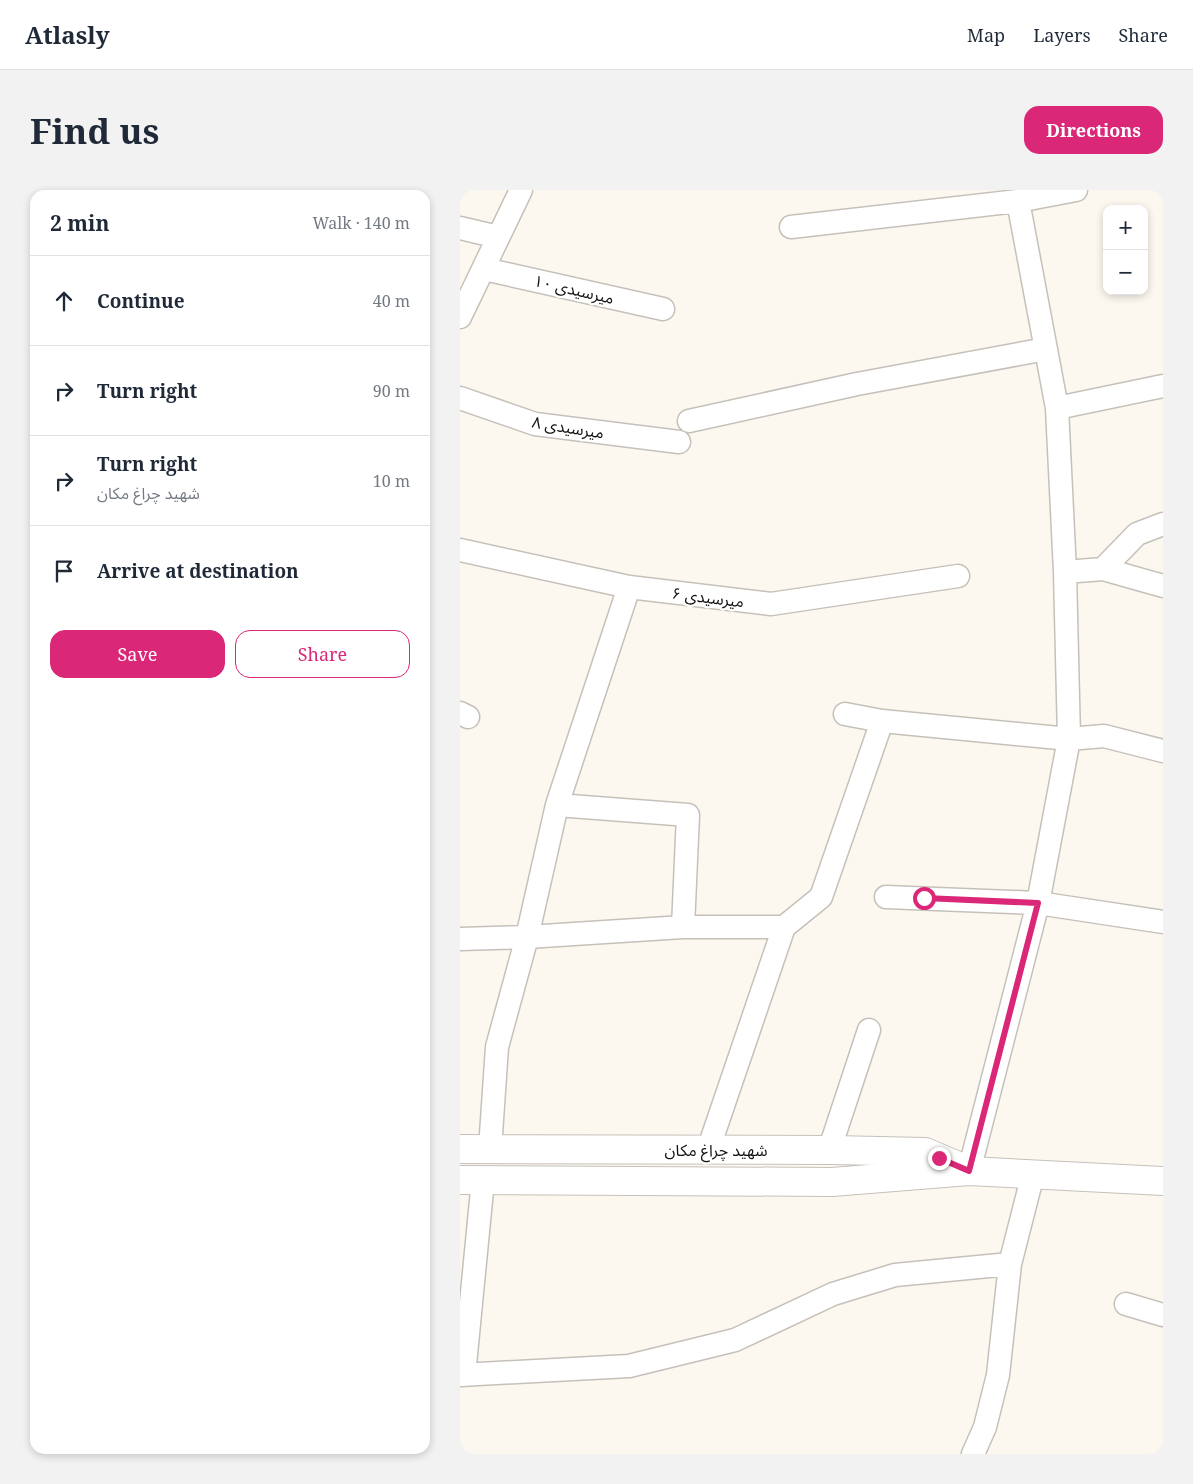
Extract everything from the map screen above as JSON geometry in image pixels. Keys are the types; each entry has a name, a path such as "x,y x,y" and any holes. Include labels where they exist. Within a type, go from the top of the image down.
{"street":[{"path":"460,317 521,190"},
{"path":"790,227 1018,201 1076,190"},
{"path":"969,1171 1038,903 1070,740 1065,572 1057,408 1018,201"},
{"path":"460,228 498,237"},
{"name":"میرسیدی ۱۰","path":"484,269 663,309"},
{"path":"689,422 857,384 1046,349"},
{"path":"1057,408 1163,386"},
{"name":"میرسیدی ۸","path":"460,398 535,424 680,442"},
{"path":"1104,569 1137,534 1163,524"},
{"name":"میرسیدی ۶","path":"460,550 488,558 629,587 771,604 958,576"},
{"path":"1065,572 1104,569 1163,586"},
{"path":"490,1149 497,1047 528,938 557,805 629,587"},
{"path":"845,714 882,720 1070,740 1104,736 1163,751"},
{"path":"708,1150 784,927 822,898 882,720"},
{"path":"557,805 688,815 683,928"},
{"path":"886,897 1038,903 1163,922"},
{"path":"460,939 528,938 683,928 784,927"},
{"path":"829,1151 869,1030"},
{"name":"شهید چراغ مکان","path":"460,1149 924,1152 969,1171"},
{"name":"شهید چراغ مکان","path":"471,1180 832,1182 969,1171 1163,1182"},
{"path":"973,1454 985,1427 998,1375 1010,1264 1033,1174"},
{"path":"471,1180 462,1375 629,1366 735,1340 833,1294 895,1276 1010,1264"},
{"path":"1126,1304 1163,1315"}],"route":[{"path":"924,898 1038,903 969,1171 939,1158"}]}
